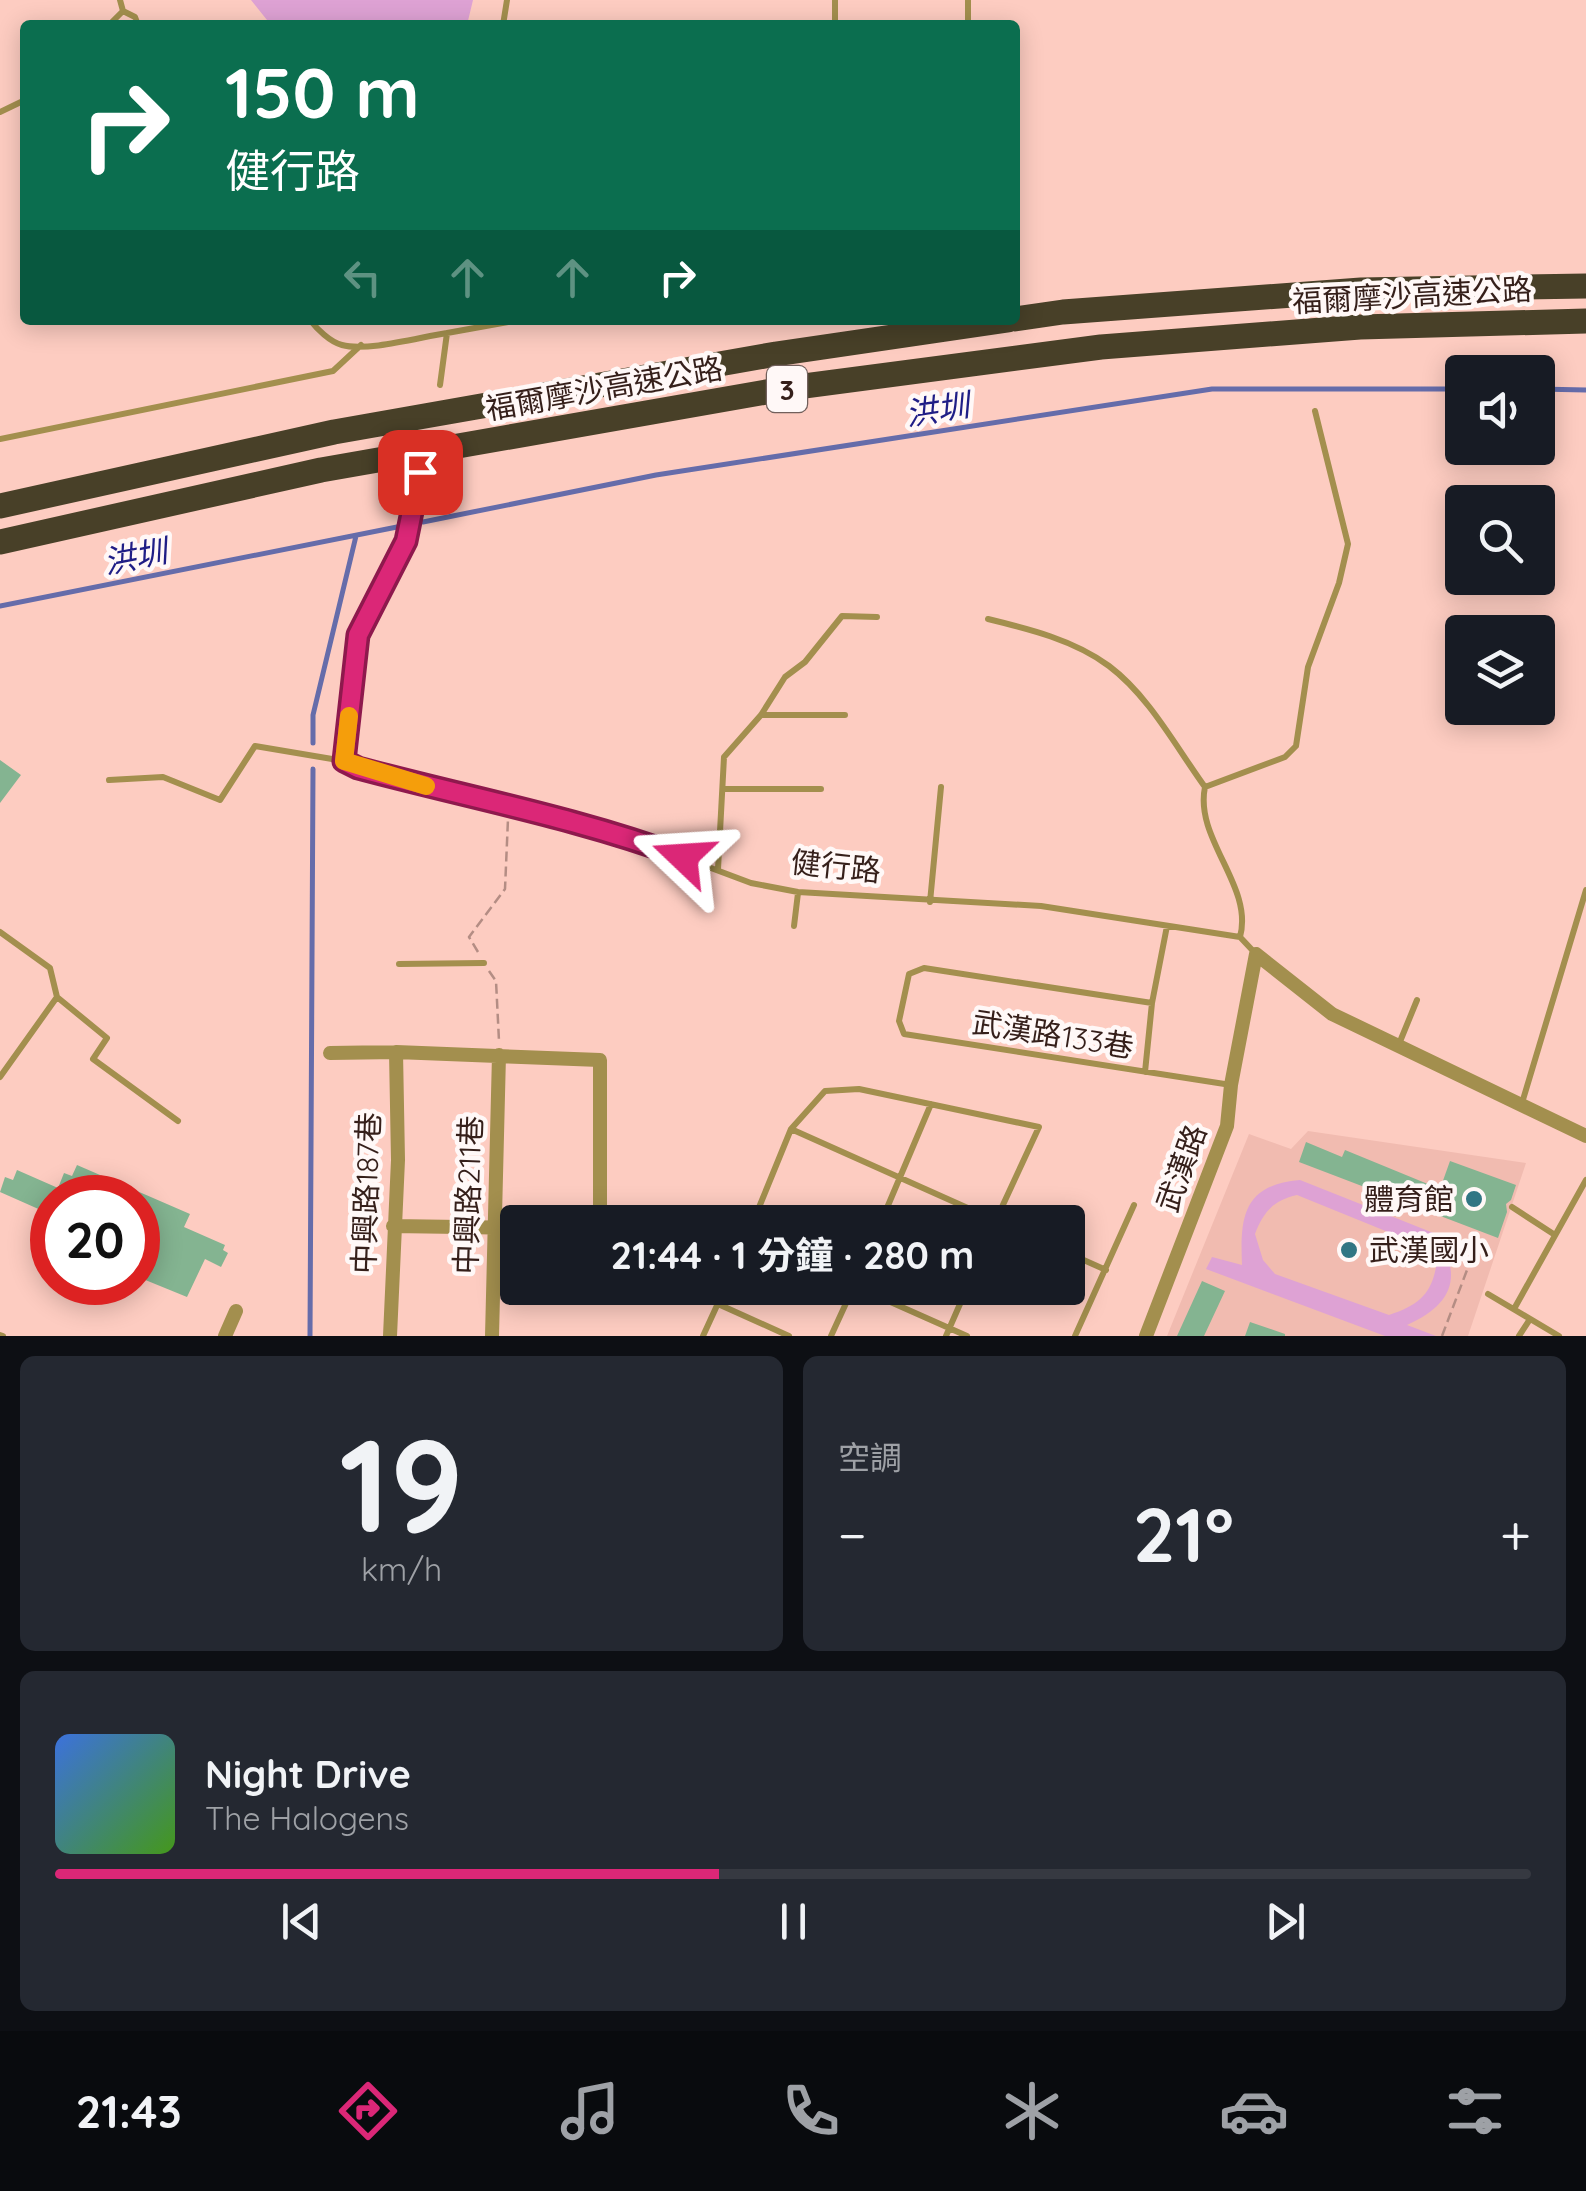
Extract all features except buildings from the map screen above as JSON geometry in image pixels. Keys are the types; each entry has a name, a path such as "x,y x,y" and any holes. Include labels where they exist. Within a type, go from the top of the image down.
{"highway":[{"name":"福爾摩沙高速公路","path":"1020,318 1360,290 1586,286"},
{"name":"福爾摩沙高速公路","path":"0,542 321,470 789,388 1102,347 1360,327 1586,321"},
{"name":"福爾摩沙高速公路","path":"0,506 334,432 776,354 974,325"}],"street":[{"path":"1256,954 1332,1014 1586,1136"},
{"name":"武漢路","path":"1146,1336 1227,1126 1256,954"},
{"path":"330,1052 600,1060 600,1205"},
{"name":"中興路187巷","path":"390,1336 398,1160 396,1052"},
{"name":"中興路211巷","path":"492,1336 499,1055"},
{"path":"393,1226 500,1228"},
{"path":"225,1336 236,1311"}],"lane":[{"path":"120,0 124,11 136,20"},
{"path":"115,20 124,11"},
{"path":"314,325 342,345 447,333 471,325"},
{"path":"440,385 447,333"},
{"path":"0,440 333,370 362,345"},
{"path":"1205,786 1285,758 1296,746 1308,666 1339,583 1348,544 1315,412"},
{"path":"344,761 358,635 406,541 420,472"},
{"path":"718,869 724,757 761,715 785,677 806,662 842,616 877,616"},
{"path":"988,619 1047,634 1108,665 1135,691 1205,786 1203,798 1210,827 1246,918 1240,937 1256,954"},
{"path":"761,715 845,715"},
{"name":"健行路","path":"109,780 163,777 220,800 255,746 344,761 358,768 615,832 750,883 798,892 1041,906 1240,937"},
{"path":"930,902 941,787"},
{"path":"722,788 821,789"},
{"path":"1522,1104 1586,890"},
{"path":"794,926 798,892"},
{"path":"1145,1072 1152,1004 1168,926"},
{"path":"0,932 50,968 58,997 108,1038 93,1059 178,1120"},
{"path":"399,964 484,963"},
{"name":"武漢路133巷","path":"1152,1004 924,968 910,974 900,1021 904,1034 1231,1085"},
{"path":"0,1077 58,997"},
{"path":"1399,1044 1417,1000"},
{"path":"761,1205 791,1129 826,1091 859,1089 1039,1127 1005,1205"},
{"path":"888,1205 931,1104"},
{"path":"791,1129 960,1205"},
{"path":"1514,1310 1586,1180"},
{"path":"1075,1336 1134,1205"},
{"path":"1512,1208 1555,1235"},
{"path":"1085,1261 1106,1270"},
{"path":"493,1288 500,1288"},
{"path":"1488,1294 1559,1336"},
{"path":"704,1336 718,1305"},
{"path":"720,1305 789,1336"},
{"path":"831,1336 847,1305"},
{"path":"891,1305 947,1332 966,1336"},
{"path":"947,1332 959,1305"},
{"path":"1519,1336 1530,1319"}],"path":[{"path":"499,1055 496,981 469,937 504,889 508,807"},
{"path":"1442,1336 1476,1249"}],"shaded area":[{"path":"251,0 473,0 468,20 267,20"},
{"name":"武漢國小","path":"1308,1131 1526,1163 1468,1336 1167,1336 1249,1134 1291,1149"},
{"path":"1300,1180 1436,1234 1450,1264 1449,1288 1434,1308 1407,1325 1436,1336 1385,1336 1206,1269 1212,1257 1242,1265 1242,1232 1249,1206 1256,1196 1281,1183","holes":["1297,1195 1420,1245 1436,1267 1430,1285 1414,1304 1389,1315 1275,1274 1263,1260 1255,1234 1270,1208"]}],"waterway":[{"name":"洪圳","path":"423,522 656,475 1212,389 1445,389"},
{"name":"洪圳","path":"1555,389 1586,390"},
{"name":"洪圳","path":"0,606 397,527"},
{"path":"313,743 313,715 356,536"},
{"path":"310,1336 313,769"}],"slow traffic":[{"path":"349,716 344,761 426,786"}],"place":[{"name":"體育館","path":"1474,1199"},
{"name":"武漢國小","path":"1349,1250"}],"route":[{"path":"420,472 406,541 358,635 344,761 470,798 615,832 683,857"}]}
